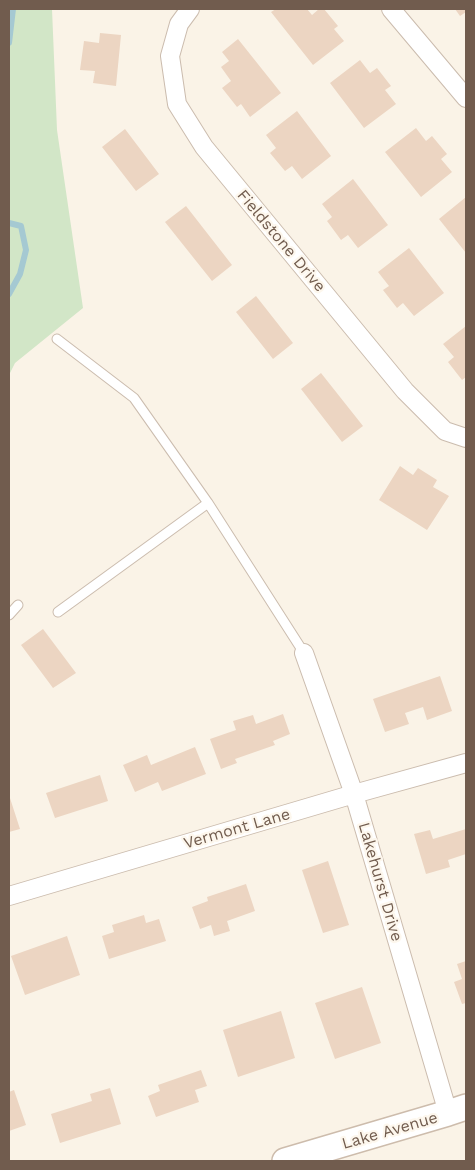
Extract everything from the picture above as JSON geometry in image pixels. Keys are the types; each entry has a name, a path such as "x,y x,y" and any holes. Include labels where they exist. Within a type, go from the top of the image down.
{"main road":[{"name":"Lake Avenue","path":"285,1161 457,1110"}],"street":[{"name":"Fieldstone Drive","path":"190,9 179,24 170,56 177,104 204,147 405,391 445,431 466,438"},
{"path":"392,9 466,98"},
{"name":"Lakehurst Drive","path":"304,653 354,794 457,1110"},
{"name":"Vermont Lane","path":"9,896 354,794 466,763"}],"lane":[{"path":"57,339 134,398 208,503 304,653"},
{"path":"58,612 208,503"},
{"path":"9,615 18,605"}],"green space":[{"path":"9,9 52,9 57,130 83,308 15,363 9,375"}],"building":[{"path":"276,9 307,9 312,15 319,9 324,9 338,26 334,29 344,41 313,65 271,12"},
{"path":"455,9 466,9 466,12 460,16"},
{"path":"100,33 121,35 116,86 93,83 95,71 80,70 84,41 99,43"},
{"path":"238,39 281,93 250,117 241,104 237,107 222,88 231,81 221,67 229,61 222,52"},
{"path":"360,60 370,73 377,68 391,86 385,90 396,104 364,128 330,83"},
{"path":"297,111 331,156 302,179 292,166 285,171 270,153 276,148 266,135"},
{"path":"416,128 426,141 432,136 447,154 441,159 452,172 421,197 385,152"},
{"path":"125,129 159,174 136,191 102,147"},
{"path":"353,179 388,225 358,248 348,235 341,240 327,221 332,217 322,204"},
{"path":"466,197 466,253 439,219"},
{"path":"186,206 232,265 212,281 165,222"},
{"path":"409,248 444,293 414,316 403,303 397,308 383,290 389,286 378,272"},
{"path":"256,296 293,343 273,359 236,312"},
{"path":"466,326 466,377 462,380 448,362 454,357 443,344"},
{"path":"321,373 363,426 342,442 301,389"},
{"path":"400,466 413,475 418,468 437,480 433,487 449,496 427,530 379,500"},
{"path":"43,629 76,673 53,688 21,645"},
{"path":"440,676 452,711 427,720 423,707 405,713 409,724 385,732 373,699"},
{"path":"283,714 290,734 273,741 275,745 235,759 237,763 221,769 210,739 236,730 233,721 253,715 256,724"},
{"path":"195,747 206,774 162,791 158,782 135,792 123,765 147,755 151,765"},
{"path":"100,775 108,801 55,818 46,793"},
{"path":"9,795 20,829 9,832"},
{"path":"466,829 466,854 448,860 450,867 426,874 414,834 430,830 433,839"},
{"path":"328,861 349,925 323,933 302,870"},
{"path":"246,884 255,911 227,921 230,931 214,936 211,925 200,929 192,907 208,901 207,897"},
{"path":"144,915 146,923 159,919 166,941 109,959 102,936 114,932 112,925"},
{"path":"67,936 80,975 25,995 11,956"},
{"path":"466,961 466,1003 462,1004 454,982 462,979 457,964"},
{"path":"362,987 381,1043 335,1059 315,1003"},
{"path":"281,1011 295,1058 238,1077 223,1030"},
{"path":"201,1070 207,1086 195,1090 199,1102 156,1117 148,1096 160,1091 158,1085"},
{"path":"110,1088 121,1124 60,1143 51,1114 92,1101 90,1094"},
{"path":"14,1090 26,1125 9,1131 9,1092"}],"waterway":[{"path":"9,43 13,9"},
{"path":"9,223 21,226 26,250 20,274 9,294"}]}
